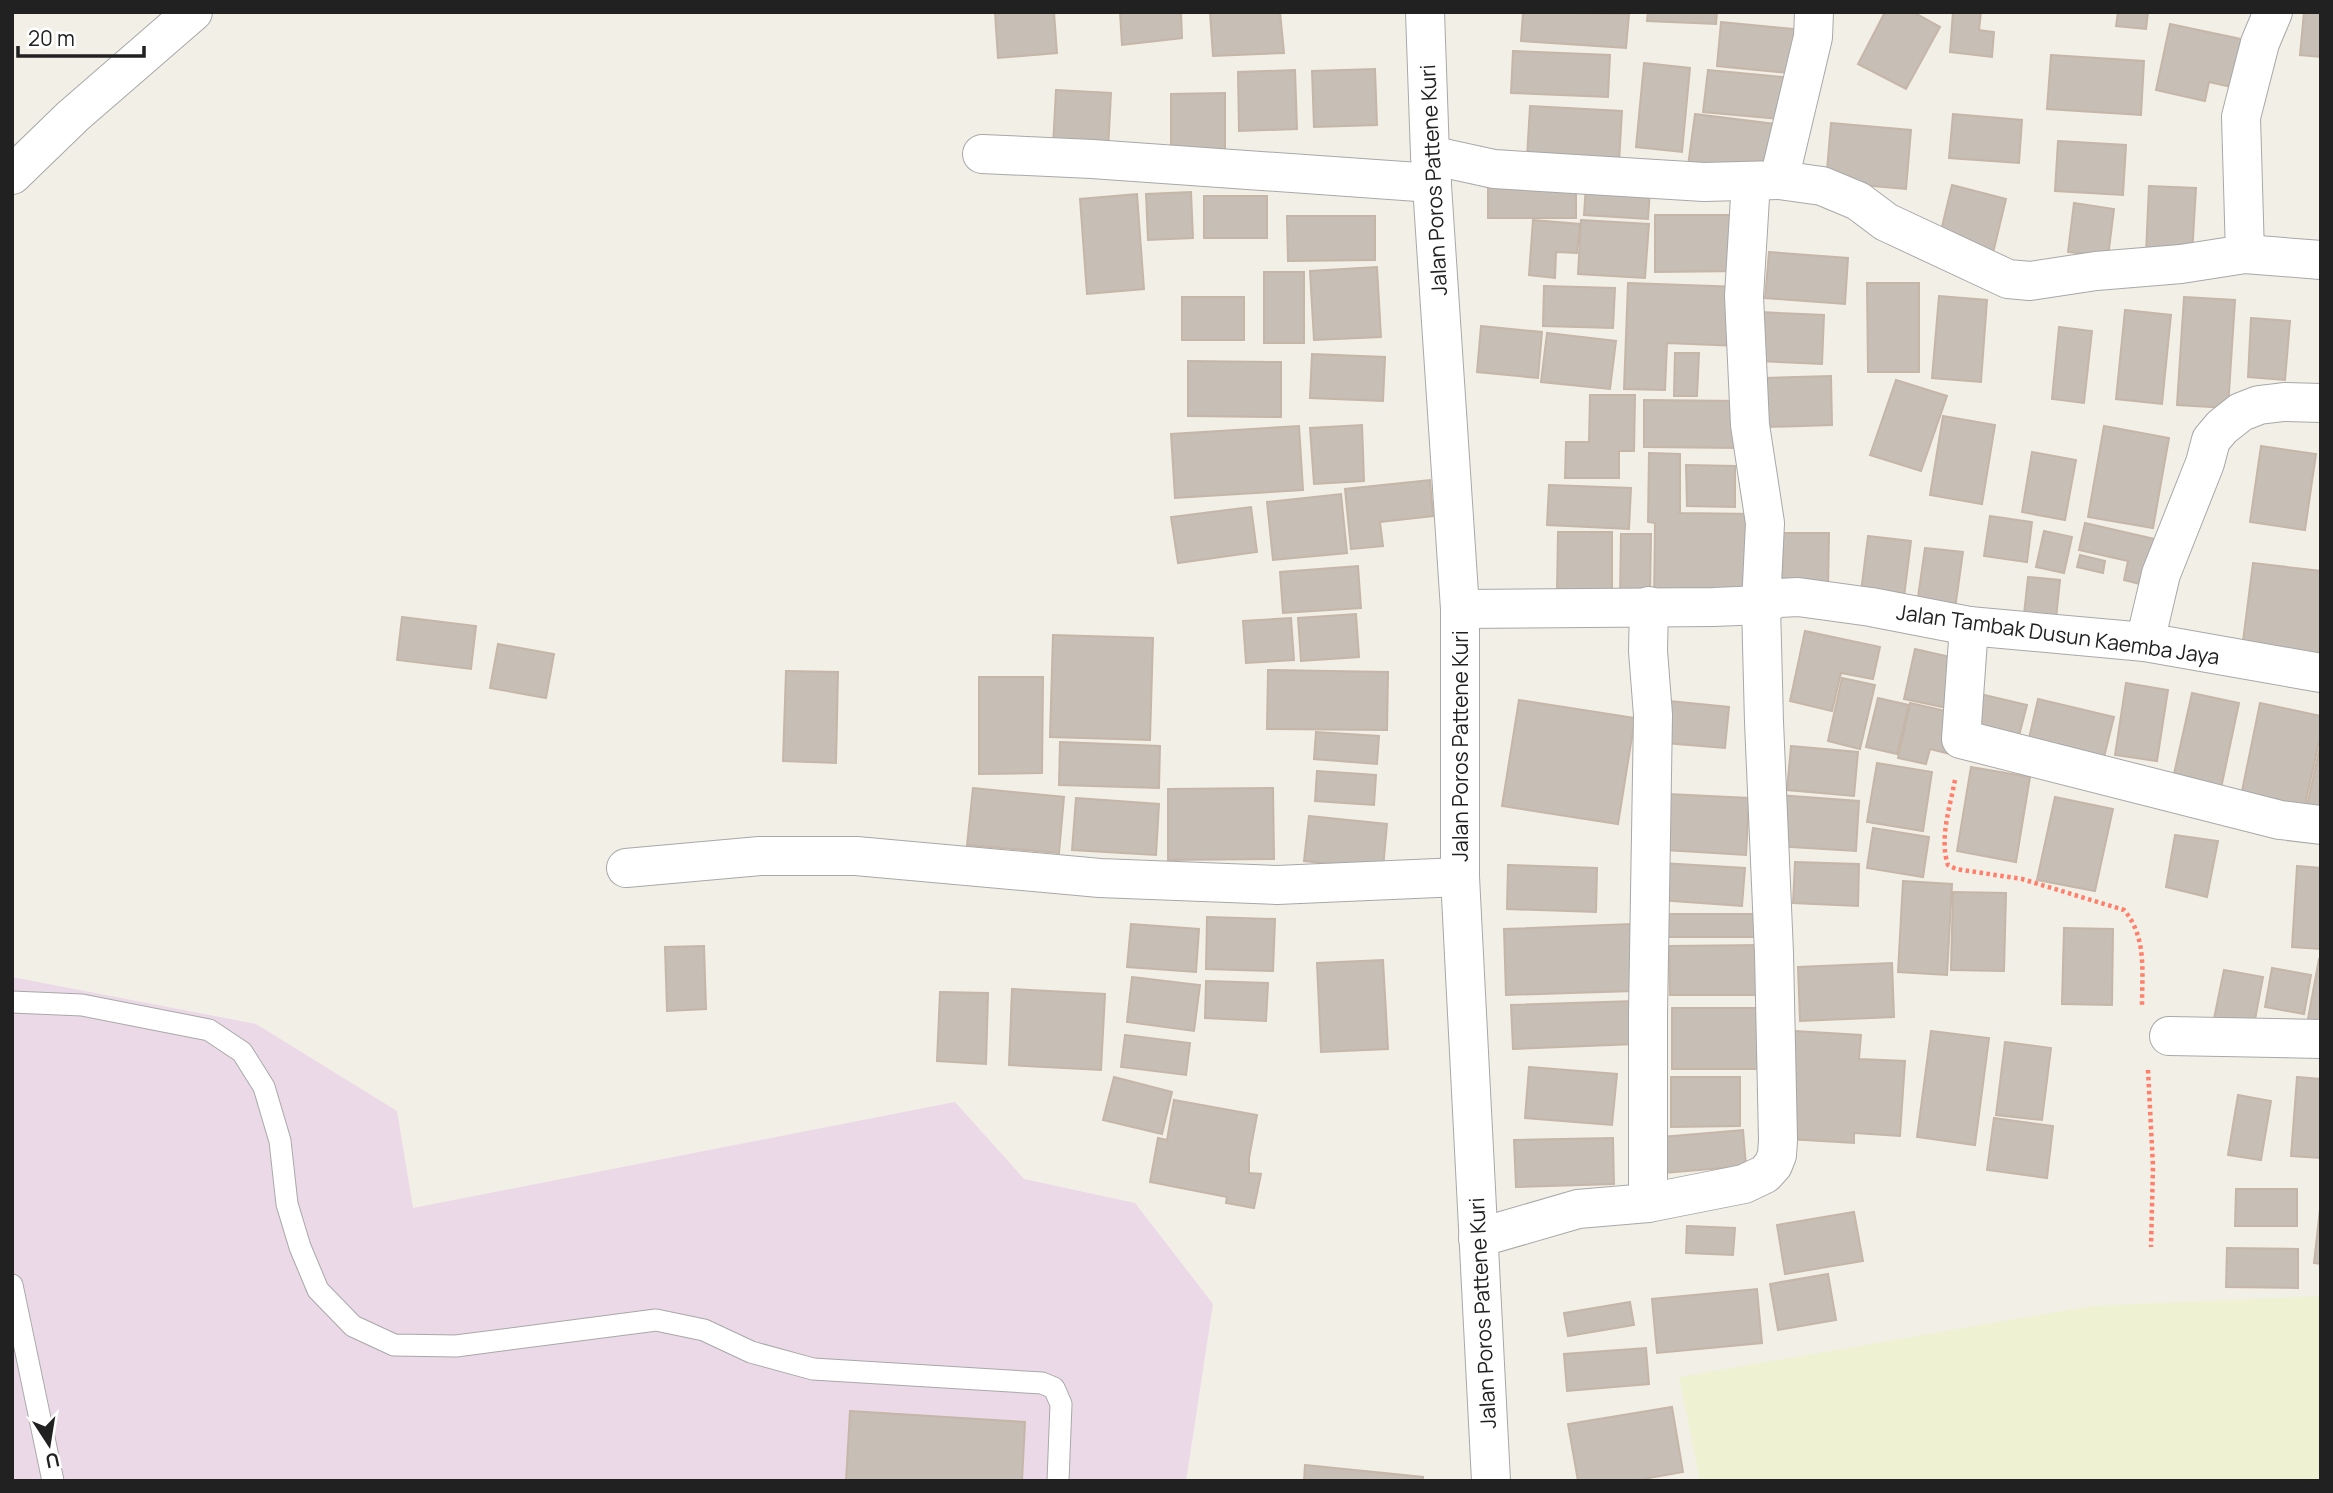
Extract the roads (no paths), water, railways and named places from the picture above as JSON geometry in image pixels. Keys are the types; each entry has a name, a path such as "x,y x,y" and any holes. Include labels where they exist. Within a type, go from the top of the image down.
{"street":[{"path":"12,175 73,116 192,12"},
{"name":"Jalan Poros Pattene Kuri","path":"1425,12 1431,169 1460,609 1460,877 1491,1481"},
{"path":"1478,1238 1578,1209 1648,1203 1744,1184 1765,1174 1777,1156 1779,1140 1774,953 1761,604 1765,523 1749,425 1744,296 1765,181 1813,37 1814,12"},
{"path":"2245,254 2241,117 2260,43 2273,12"},
{"path":"982,154 1494,169 1703,182 1765,181 1822,186 1857,201 1886,222 2008,279 2030,281 2245,254 2321,260"},
{"path":"2145,642 2161,574 2205,463 2211,440 2222,426 2241,412 2259,405 2284,402 2321,403"},
{"name":"Jalan Tambak Dusun Kaemba Jaya","path":"1460,609 1714,607 1761,604 1779,598 1798,597 1871,607 1969,626 2145,642 2321,673"},
{"path":"1648,1203 1653,715 1648,651 1649,607"},
{"path":"1969,626 1961,739 2280,820 2321,825"},
{"path":"626,868 760,856 856,856 1100,878 1277,885 1460,877"},
{"path":"2153,1038 2321,1039"}],"lane":[{"path":"12,1002 82,1005 209,1030 242,1052 264,1087 280,1141 287,1204 300,1247 318,1290 353,1325 394,1345 456,1346 656,1320 704,1330 751,1352 813,1369 1042,1382 1054,1388 1061,1404 1058,1481"},
{"path":"12,1285 53,1481"}]}
